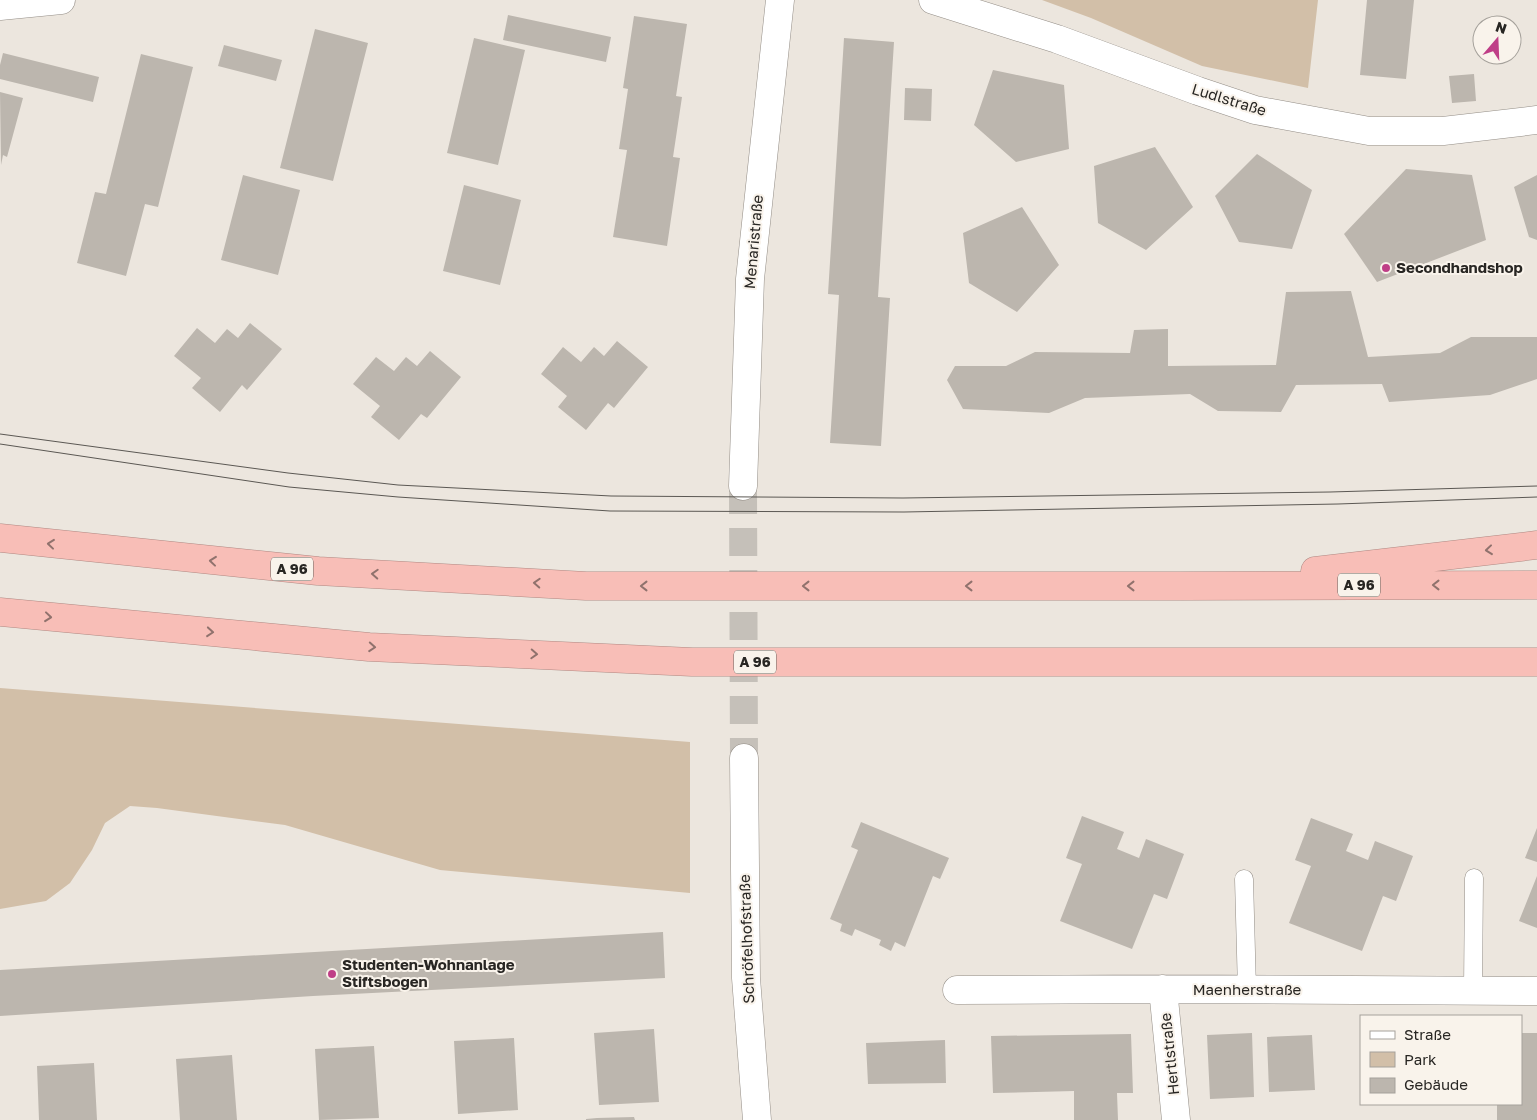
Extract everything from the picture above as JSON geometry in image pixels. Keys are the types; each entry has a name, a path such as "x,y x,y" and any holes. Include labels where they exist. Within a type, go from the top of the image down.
{"highway":[{"name":"A 96","path":"0,538 318,571 586,586 1537,584"},
{"path":"1180,586 1537,545"},
{"name":"A 96","path":"0,612 369,647 692,662 1537,662"}],"street":[{"path":"0,6 61,0"},
{"name":"Menaristraße","path":"744,486 750,279 780,0"},
{"name":"Ludlstraße","path":"933,0 1057,40 1255,110 1368,131 1443,131 1537,120"},
{"name":"Schröfelhofstraße","path":"744,758 746,978 757,1120"},
{"name":"Hertlstraße","path":"1163,989 1176,1120"},
{"name":"Maenherstraße","path":"957,990 1473,990 1537,992"}],"lane":[{"path":"1473,990 1474,878"},
{"path":"1244,879 1247,990"}],"green space":[{"path":"1042,0 1318,0 1308,88 1202,66 1091,18"},
{"path":"0,688 690,742 690,893 440,870 285,825 130,806 105,823 92,850 70,883 46,901 0,909"}],"building":[{"path":"1367,0 1414,0 1406,79 1360,75"},
{"path":"508,15 611,37 606,62 503,40"},
{"path":"634,16 687,24 676,96 682,97 673,157 680,158 667,246 613,237 627,150 619,149 628,89 623,88"},
{"path":"315,29 368,43 333,181 280,168"},
{"path":"474,38 525,50 498,165 447,153"},
{"path":"844,38 894,42 878,297 890,298 881,446 830,443 839,295 828,294"},
{"path":"224,45 282,60 276,81 218,66"},
{"path":"3,53 99,77 93,102 0,79 0,65"},
{"path":"141,54 193,67 158,207 145,204 126,276 77,263 95,192 106,194"},
{"path":"993,70 1064,85 1069,149 1016,162 974,125"},
{"path":"1474,74 1476,101 1452,103 1449,76"},
{"path":"905,88 932,89 931,121 904,120"},
{"path":"0,92 23,98 7,157 3,155 1,165"},
{"path":"1155,147 1193,207 1146,250 1098,223 1094,166"},
{"path":"1257,154 1312,190 1292,249 1239,242 1215,196"},
{"path":"1406,169 1472,175 1486,240 1377,282 1344,234"},
{"path":"243,175 300,190 278,275 221,260"},
{"path":"1537,175 1537,240 1529,237 1514,187"},
{"path":"464,185 521,200 500,285 443,271"},
{"path":"1022,207 1059,265 1017,312 969,283 963,233"},
{"path":"1351,291 1368,357 1440,353 1471,337 1537,337 1537,379 1490,395 1389,402 1382,384 1296,385 1281,412 1218,411 1190,394 1085,398 1049,413 963,409 947,380 955,366 1006,366 1035,352 1130,353 1134,330 1168,329 1168,366 1276,365 1286,292"},
{"path":"250,323 282,349 247,390 242,385 220,412 192,388 201,378 174,356 197,328 215,343 227,329 238,338"},
{"path":"617,341 648,367 614,408 608,403 586,430 558,407 567,396 541,374 563,347 581,362 594,347 604,356"},
{"path":"430,351 461,377 427,418 421,414 399,440 371,417 380,406 353,384 376,357 394,371 406,357 417,366"},
{"path":"1082,816 1124,832 1117,849 1139,858 1146,839 1184,854 1167,899 1154,894 1132,949 1060,921 1082,864 1066,858"},
{"path":"1311,818 1353,834 1346,851 1368,860 1375,841 1413,856 1396,901 1383,896 1362,951 1289,923 1311,866 1295,860"},
{"path":"861,822 949,858 940,879 933,876 905,947 895,942 891,951 879,945 881,940 855,929 852,936 840,931 842,924 830,919 858,850 851,847"},
{"path":"1537,828 1537,862 1525,858"},
{"path":"1537,876 1537,928 1519,921"},
{"name":"Studenten-Wohnanlage Stiftsbogen","path":"663,932 665,978 313,996 0,1016 0,970"},
{"path":"654,1029 659,1102 599,1105 594,1033"},
{"path":"1252,1033 1254,1097 1210,1099 1207,1035"},
{"path":"1522,1033 1537,1033 1537,1120 1497,1120 1497,1105 1522,1105"},
{"path":"1131,1034 1133,1093 1117,1093 1118,1120 1074,1120 1074,1091 993,1093 991,1036"},
{"path":"1312,1035 1315,1090 1269,1092 1267,1037"},
{"path":"514,1038 518,1110 458,1114 454,1041"},
{"path":"945,1040 946,1083 868,1084 866,1043"},
{"path":"374,1046 379,1118 319,1120 315,1049"},
{"path":"232,1055 237,1120 180,1120 176,1059"},
{"path":"94,1063 97,1120 39,1120 37,1066"},
{"path":"634,1117 635,1120 586,1120 597,1118"}],"tunnel":[{"path":"743,486 744,758"}],"tram line":[{"path":"0,434 288,473 398,485 611,496 903,498 1330,492 1537,486"},
{"path":"0,444 289,487 398,497 610,511 904,512 1338,504 1537,497"}],"place":[{"name":"Secondhandshop","path":"1386,268"},
{"name":"Studenten-Wohnanlage Stiftsbogen","path":"332,974"}]}
